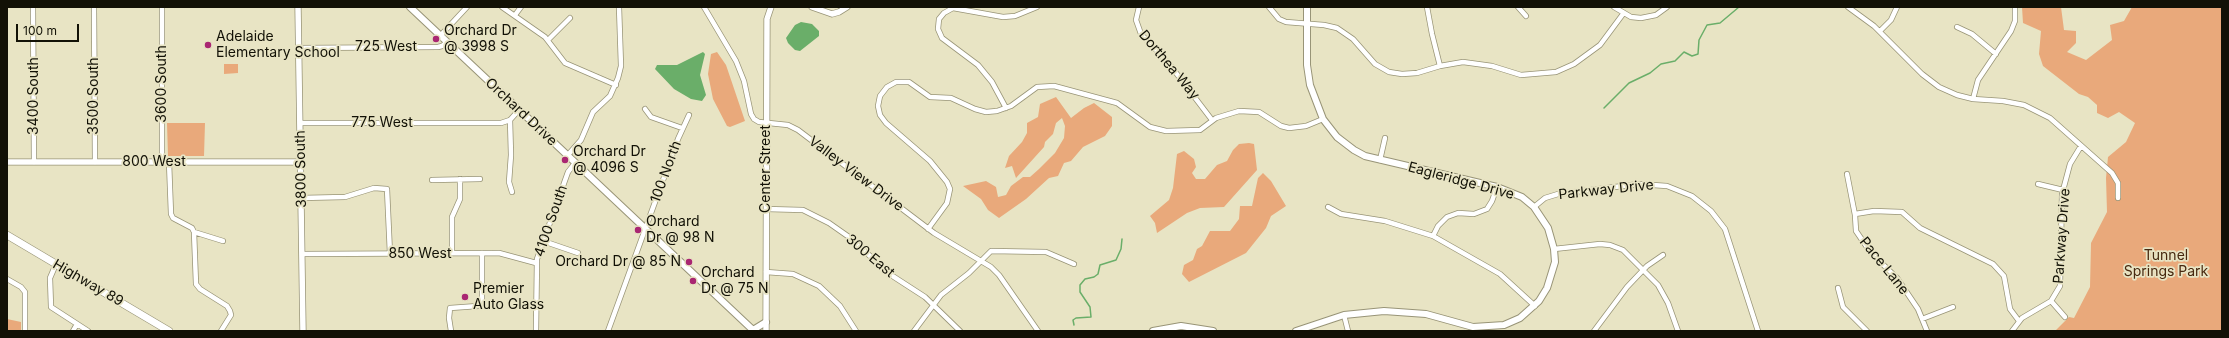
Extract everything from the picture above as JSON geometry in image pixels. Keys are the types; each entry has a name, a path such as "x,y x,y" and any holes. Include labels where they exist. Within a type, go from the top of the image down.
{"main road":[{"name":"Orchard Drive","path":"410,7 754,330"},
{"name":"Eagleridge Drive","path":"1296,331 1344,315 1373,311 1403,311 1426,314 1485,329 1511,322 1535,306 1543,296 1550,281 1554,262 1554,249 1548,228 1534,207 1516,194 1497,187 1380,160 1359,153 1344,144 1323,119 1314,100 1308,75 1307,7"},
{"name":"Highway 89","path":"7,235 169,331"},
{"path":"754,330 766,322"},
{"path":"1153,331 1180,326 1213,331"}],"street":[{"name":"3400 South","path":"33,7 34,162"},
{"name":"3500 South","path":"94,7 95,162"},
{"name":"3600 South","path":"162,7 162,162"},
{"name":"3800 South","path":"298,7 303,331"},
{"path":"440,36 467,7"},
{"path":"502,7 548,40 565,63 616,85"},
{"path":"515,16 521,7"},
{"path":"567,156 583,136 593,112 610,96 616,85 620,69 619,7"},
{"name":"Valley View Drive","path":"704,7 736,61 744,82 752,117 756,121 788,125 801,132 928,229 997,272 1038,331"},
{"name":"Center Street","path":"766,331 767,19 771,7"},
{"path":"812,7 829,14 839,12 847,7"},
{"path":"1006,108 992,82 978,65 942,38 938,30 939,19 947,10 956,8 1003,17 1015,16 1037,7"},
{"name":"Dorthea Way","path":"1139,7 1136,20 1141,34 1179,76 1212,120"},
{"path":"1269,7 1282,21 1290,24 1330,26 1343,32 1357,43 1375,64 1393,73 1417,73 1440,66 1473,63 1492,66 1521,75 1556,72 1574,64 1600,45 1609,36 1624,14"},
{"path":"1428,7 1432,34 1440,66"},
{"path":"1518,7 1526,16"},
{"path":"1614,7 1624,14 1636,18 1646,18 1656,15 1667,7"},
{"path":"1848,7 1880,31 1931,81 1949,92 1973,99 2010,101 2031,107 2056,123 2113,175 2118,183 2118,198"},
{"path":"1880,31 1891,20 1898,7"},
{"path":"1973,99 1976,82 2014,26 2015,7"},
{"path":"548,40 570,18"},
{"path":"1957,27 1972,34 1996,54"},
{"name":"725 West","path":"298,48 438,47 447,42"},
{"path":"928,229 947,203 950,196 949,186 926,157 882,118 878,106 882,92 893,83 905,82 915,85 930,97 951,98 979,111 994,112 1006,108 1030,90 1050,85 1117,103 1147,125 1160,131 1197,131 1202,129 1212,120 1229,113 1245,111 1262,114 1281,126 1289,128 1306,126 1323,119"},
{"path":"645,109 651,117 682,128"},
{"path":"512,192 509,182 511,155 510,120 519,110"},
{"name":"100 North","path":"608,331 682,128 689,115"},
{"name":"775 West","path":"300,123 501,123 510,120"},
{"path":"1380,160 1385,138"},
{"name":"Parkway Drive","path":"2012,331 2019,321 2051,301 2057,293 2062,278 2063,190 2070,164 2081,146"},
{"name":"800 West","path":"7,162 300,162"},
{"path":"169,162 170,214 173,218 192,228 194,232 196,284 200,289 226,306 230,311 230,315 221,331"},
{"name":"4100 South","path":"536,331 536,263 568,172 575,163"},
{"name":"Pace Lane","path":"1847,174 1855,214 1855,228 1861,240 1873,256 1894,274 1922,319 1927,331"},
{"path":"452,254 452,217 460,199 460,179"},
{"path":"432,180 480,179"},
{"name":"Parkway Drive","path":"1534,207 1545,198 1558,194 1646,184 1667,186 1692,196 1711,211 1725,229 1758,331"},
{"path":"2038,184 2063,190"},
{"path":"1433,236 1438,226 1447,216 1458,213 1474,214 1486,209 1492,202 1497,187"},
{"path":"301,198 345,197 374,188 384,188 388,192 390,254"},
{"path":"1328,207 1341,214 1386,221 1433,236 1500,274 1535,306"},
{"name":"300 East","path":"766,209 797,209 813,214 843,233 885,270 933,304 960,331"},
{"path":"1855,214 1874,211 1902,212 1920,228 1993,264 2004,276 2010,309 2019,321"},
{"path":"194,232 223,242"},
{"path":"543,240 578,253"},
{"path":"1554,249 1610,245 1623,250 1644,269 1666,297 1678,331"},
{"path":"914,331 933,304 943,293 969,273 980,260 991,251 1041,251 1056,255 1074,264"},
{"path":"451,331 448,318 450,308 478,306 482,304 482,253"},
{"name":"850 West","path":"302,254 482,253 504,254 536,263"},
{"path":"1594,331 1627,287 1644,269 1663,255"},
{"path":"56,264 50,278 51,307 88,331"},
{"path":"766,272 789,274 806,279 819,286 840,306 856,331"},
{"path":"7,279 21,287 24,292 25,331"},
{"path":"1838,288 1844,307 1867,331"},
{"path":"2051,301 2065,317"},
{"path":"1922,319 1953,307"},
{"path":"1344,315 1348,331"},
{"path":"74,331 77,324"}],"green space":[{"name":"Tunnel Springs Park","path":"2022,7 2061,7 2064,30 2076,31 2076,43 2067,52 2086,60 2112,40 2110,25 2124,21 2132,7 2222,7 2222,331 2055,331 2069,317 2074,318 2090,287 2091,243 2107,212 2106,178 2108,157 2126,142 2135,123 2119,112 2108,118 2097,113 2097,105 2088,97 2079,94 2043,66 2039,54 2041,31 2023,23"},
{"path":"717,52 726,65 745,121 730,127 727,126 713,99 708,74 711,54"},
{"path":"224,64 238,64 238,73 224,74"},
{"path":"1056,97 1071,118 1084,108 1094,103 1112,117 1112,126 1105,136 1083,147 1071,161 1064,163 1058,176 1049,178 1026,199 999,218 988,210 981,199 963,186 986,181 996,187 998,197 1006,195 1011,186 1023,177 1030,177 1039,169 1055,153 1064,138 1065,126 1062,118 1056,123 1053,134 1045,142 1044,147 1016,178 1012,166 1005,168 1009,156 1022,142 1027,133 1027,123 1038,117 1040,104"},
{"path":"167,123 205,123 204,156 168,156"},
{"path":"1239,144 1254,144 1257,170 1224,207 1200,208 1187,213 1157,233 1155,223 1150,216 1169,200 1173,188 1177,154 1184,151 1194,159 1196,167 1192,173 1196,179 1205,179 1217,165 1227,161 1233,150"},
{"path":"1263,173 1271,181 1286,206 1271,216 1266,228 1246,253 1189,282 1182,274 1184,265 1193,260 1197,249 1202,246 1210,231 1230,231 1239,219 1240,206 1252,206 1258,178"},
{"path":"7,319 21,322 21,331 7,331"}],"shaded area":[{"path":"801,22 812,24 819,31 819,36 800,51 795,50 788,43 786,38 795,25"},
{"path":"703,52 705,54 700,75 706,95 702,101 691,99 674,89 655,69 657,65 677,65"}],"waterway":[{"path":"1604,108 1629,83 1650,73 1661,64 1675,61 1684,52 1692,56 1698,54 1699,40 1707,25 1720,23 1739,7"},
{"path":"1074,325 1073,320 1076,318 1091,317 1090,307 1080,292 1080,285 1085,279 1094,277 1098,274 1100,265 1116,260 1121,249 1122,239"}],"place":[{"name":"Orchard Dr @ 3998 S","path":"436,39"},
{"name":"Adelaide Elementary School","path":"208,45"},
{"name":"Orchard Dr @ 4096 S","path":"565,160"},
{"name":"Orchard Dr @ 98 N","path":"638,230"},
{"name":"Orchard Dr @ 85 N","path":"689,262"},
{"name":"Orchard Dr @ 75 N","path":"693,281"},
{"name":"Premier Auto Glass","path":"465,297"}]}
